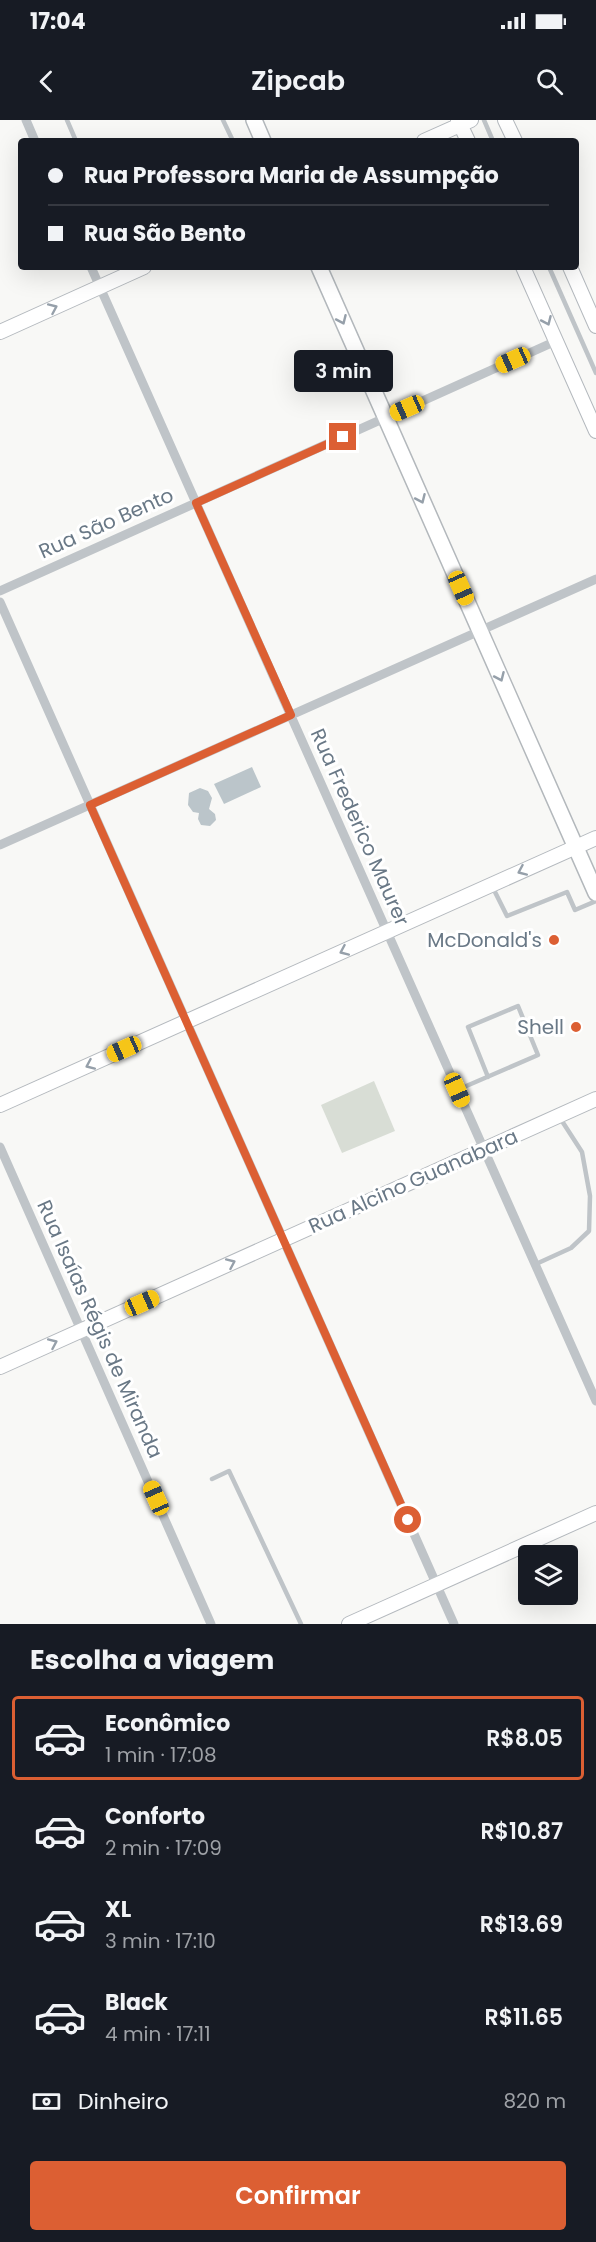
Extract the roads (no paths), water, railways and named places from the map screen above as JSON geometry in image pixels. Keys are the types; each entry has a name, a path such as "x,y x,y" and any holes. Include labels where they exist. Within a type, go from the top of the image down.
{"main road":[{"path":"254,120 262,138"},
{"path":"505,120 514,138"},
{"path":"430,138 463,122 467,138"},
{"path":"0,332 137,270"},
{"path":"320,270 596,893"},
{"path":"525,270 596,431"},
{"path":"571,270 596,324"},
{"path":"0,1105 596,838"},
{"name":"Rua Alcino Guanabara","path":"0,1367 596,1099"},
{"path":"349,1624 596,1513"}],"street":[{"path":"26,120 34,138"},
{"name":"Rua Frederico Maurer","path":"92,270 596,1401"},
{"name":"Rua São Bento","path":"0,591 556,341"},
{"path":"0,845 596,579"},
{"path":"0,602 454,1624"},
{"name":"Rua Isaías Régis de Miranda","path":"0,1147 212,1624"}],"lane":[{"path":"67,120 75,138"},
{"path":"223,120 232,138"},
{"path":"484,120 492,138"},
{"path":"550,270 596,373"},
{"path":"491,885 507,916 567,892 574,910 596,901"},
{"path":"457,1090 488,1077 538,1055 518,1006 468,1028 488,1077"},
{"path":"535,1264 571,1248 589,1231 590,1196 582,1152 559,1116"},
{"path":"212,1479 229,1471 301,1624"}],"place":[{"name":"McDonald's","path":"554,940"},
{"name":"Shell","path":"576,1027"}]}
